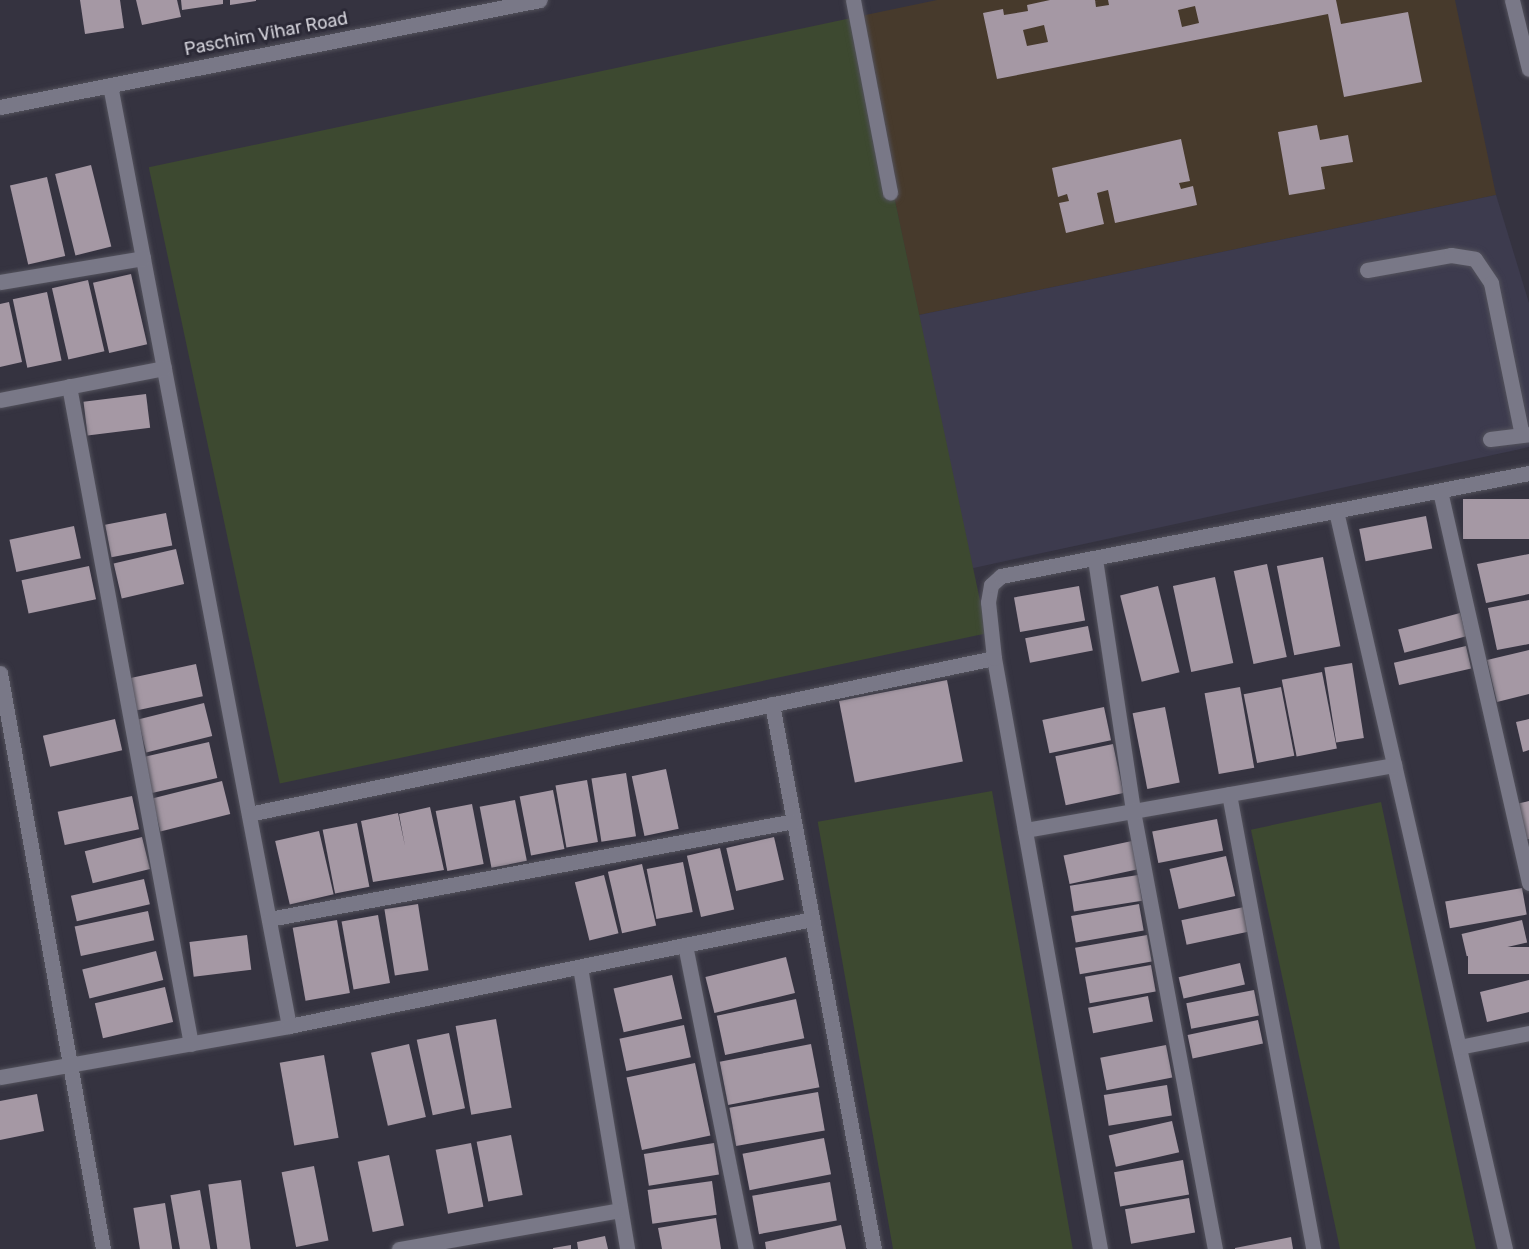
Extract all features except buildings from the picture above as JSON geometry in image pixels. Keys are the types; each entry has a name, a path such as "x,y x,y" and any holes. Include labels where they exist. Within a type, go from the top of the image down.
{"street":[{"name":"Paschim Vihar Road","path":"0,107 540,0"},
{"path":"853,0 890,192"},
{"path":"1512,0 1526,44 1529,69"},
{"path":"110,85 289,1026"},
{"path":"1367,270 1450,255 1475,259 1491,283 1526,435 1490,439"},
{"path":"0,282 143,258"},
{"path":"0,400 164,368"},
{"path":"69,386 191,1044"},
{"path":"1100,1249 994,658 988,602 991,585 1001,576 1529,473"},
{"path":"1440,491 1529,883"},
{"path":"1336,511 1505,1249"},
{"path":"1095,559 1133,811 1215,1249"},
{"path":"249,814 994,658"},
{"path":"0,673 72,1065 103,1249"},
{"path":"772,704 874,1249"},
{"path":"1025,830 1394,765"},
{"path":"1229,794 1313,1249"},
{"path":"269,919 794,821"},
{"path":"0,1077 289,1026 812,919"},
{"path":"684,945 746,1249"},
{"path":"580,967 627,1249"},
{"path":"1459,1047 1529,1032"},
{"path":"399,1249 620,1210"}],"shaded area":[{"path":"937,0 1455,0 1496,195 919,315 856,17"},
{"path":"1496,195 1529,303 1529,447 969,569 919,315"}],"green space":[{"path":"856,17 987,633 280,784 149,167"},
{"path":"992,791 1073,1249 893,1249 818,822"},
{"path":"1381,802 1476,1249 1340,1249 1251,830"}]}
